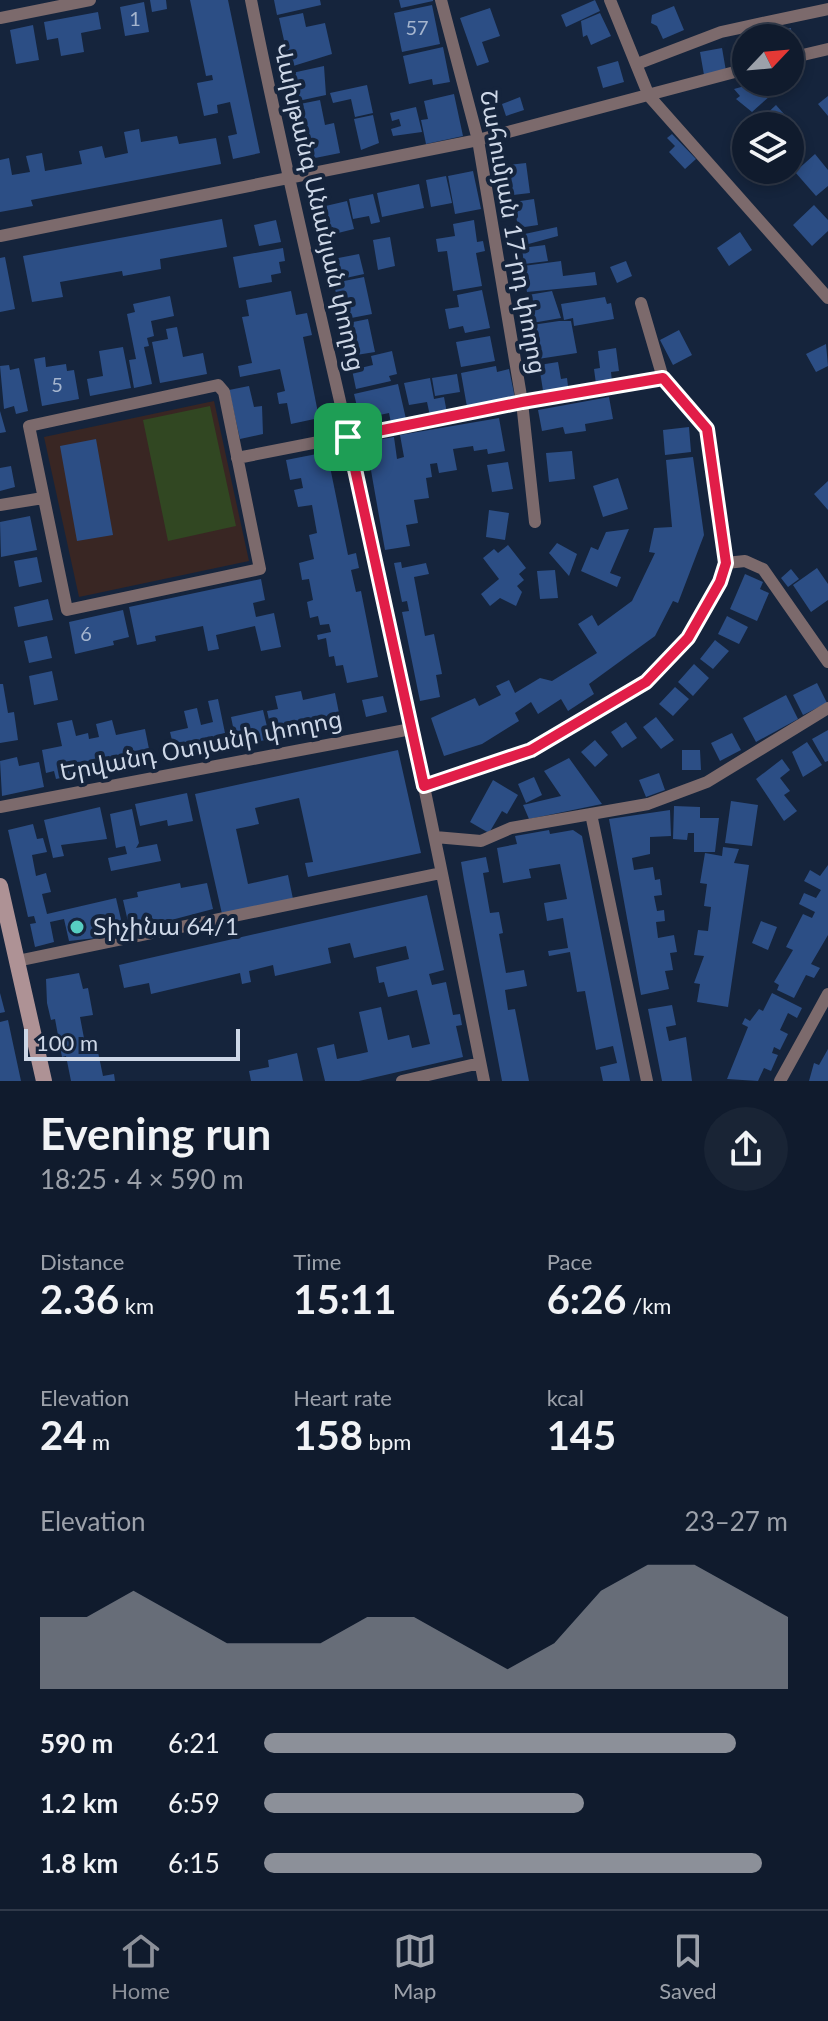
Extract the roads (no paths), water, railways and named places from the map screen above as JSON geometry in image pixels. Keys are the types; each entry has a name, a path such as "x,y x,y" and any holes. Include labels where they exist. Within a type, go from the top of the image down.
{"main road":[{"path":"0,886 6,934 17,961 44,1081"}],"street":[{"path":"15,0 18,14"},
{"path":"0,18 90,0"},
{"name":"Վախթանգ Անանյան փողոց","path":"251,0 286,176 348,437 435,837 484,1081"},
{"name":"Շահումյան 17-րդ փողոց","path":"441,0 478,140 522,402 535,522"},
{"path":"610,0 649,96 828,298"},
{"path":"637,64 721,32 828,9"},
{"path":"804,55 828,49"},
{"path":"0,236 286,176 478,140 732,73"},
{"path":"424,786 531,750 646,682 688,638 720,582 726,563 707,429 663,378 641,303"},
{"path":"237,458 522,402 663,378"},
{"path":"218,385 224,392 237,458 260,569 73,611 65,605 28,429 33,422 218,385"},
{"path":"0,505 43,498"},
{"path":"726,563 745,561 763,569 823,644 828,662"},
{"path":"435,837 481,841 511,828 648,804 707,782 828,708"},
{"name":"Երվանդ Օտյանի փողոց","path":"0,807 411,729"},
{"path":"591,814 647,1081"},
{"path":"17,961 441,873"},
{"path":"780,1081 828,994"},
{"path":"402,1081 480,1063"}],"place":[{"name":"Տիչինա 64/1","path":"77,927"}]}
